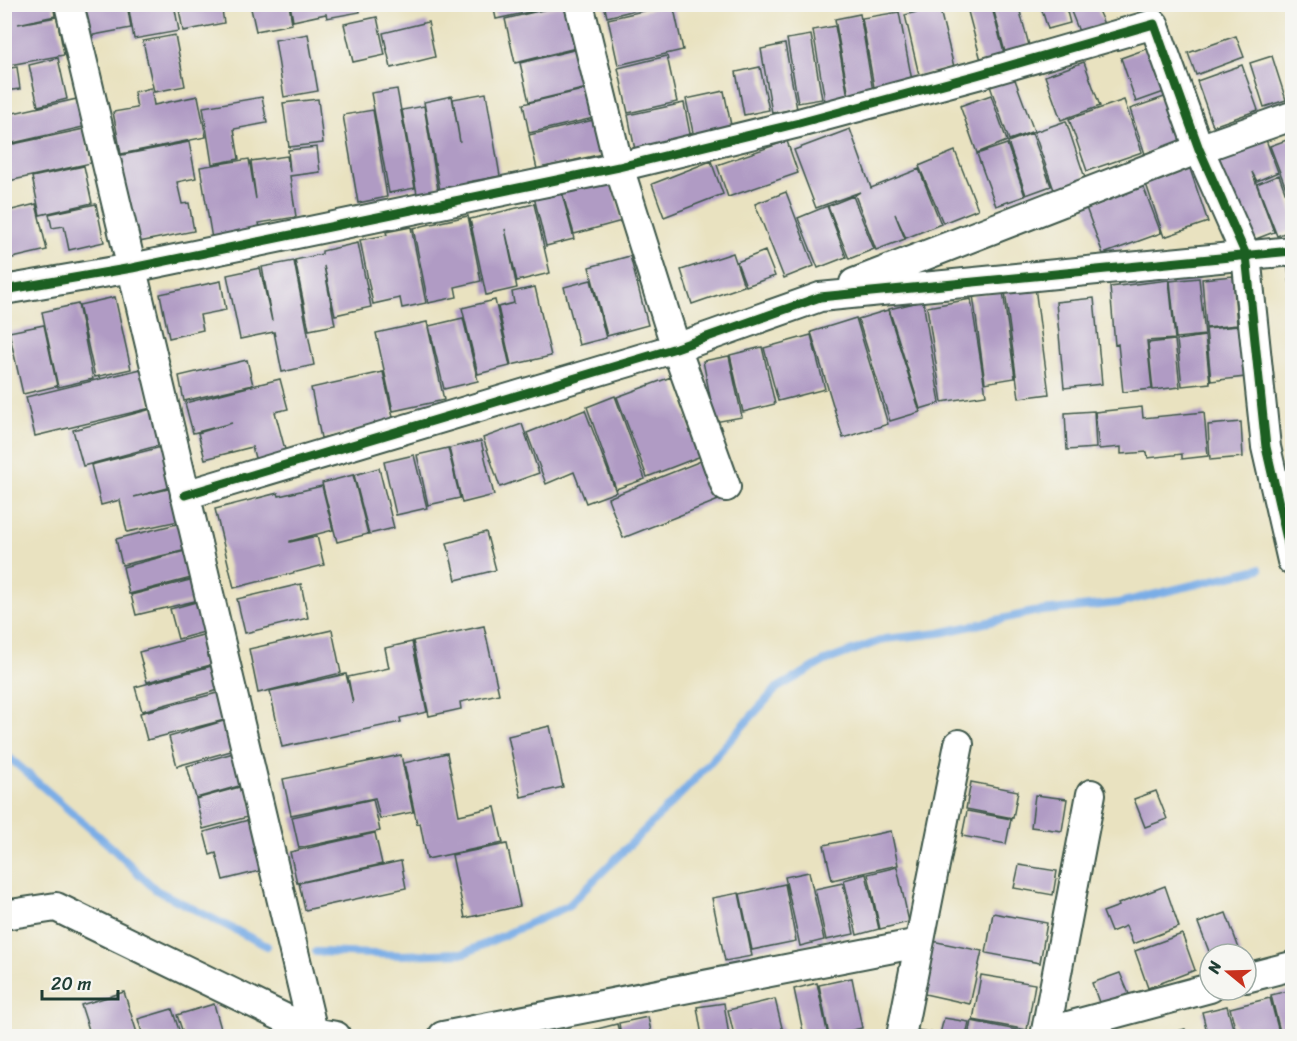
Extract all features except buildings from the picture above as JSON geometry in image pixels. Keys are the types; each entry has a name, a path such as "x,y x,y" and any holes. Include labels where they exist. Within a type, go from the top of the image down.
{"street":[{"path":"69,4 314,1035"},
{"path":"579,4 619,166 676,348 726,487"},
{"path":"4,290 132,268 619,166 799,123 1154,24 1199,149 1245,255 1266,447 1293,561"},
{"path":"186,495 676,348 820,297 1199,149 1293,116"},
{"path":"820,297 1293,251"},
{"path":"901,1036 959,744"},
{"path":"1091,794 1046,1034 1198,991"},
{"path":"4,915 56,907 314,1035"},
{"path":"444,1036 488,1031 920,943"},
{"path":"1258,975 1293,966"}],"waterway":[{"path":"316,952 402,955 465,953 568,906 684,791 777,688 825,661 885,639 940,633 1033,612 1119,603 1259,569"},
{"path":"4,753 109,845 156,890 267,946"}],"cycle path":[{"path":"4,290 132,268 619,167 799,123 1154,24 1199,149 1246,255 1266,447 1292,561"},
{"path":"185,495 676,348 820,297 1292,251"}]}
